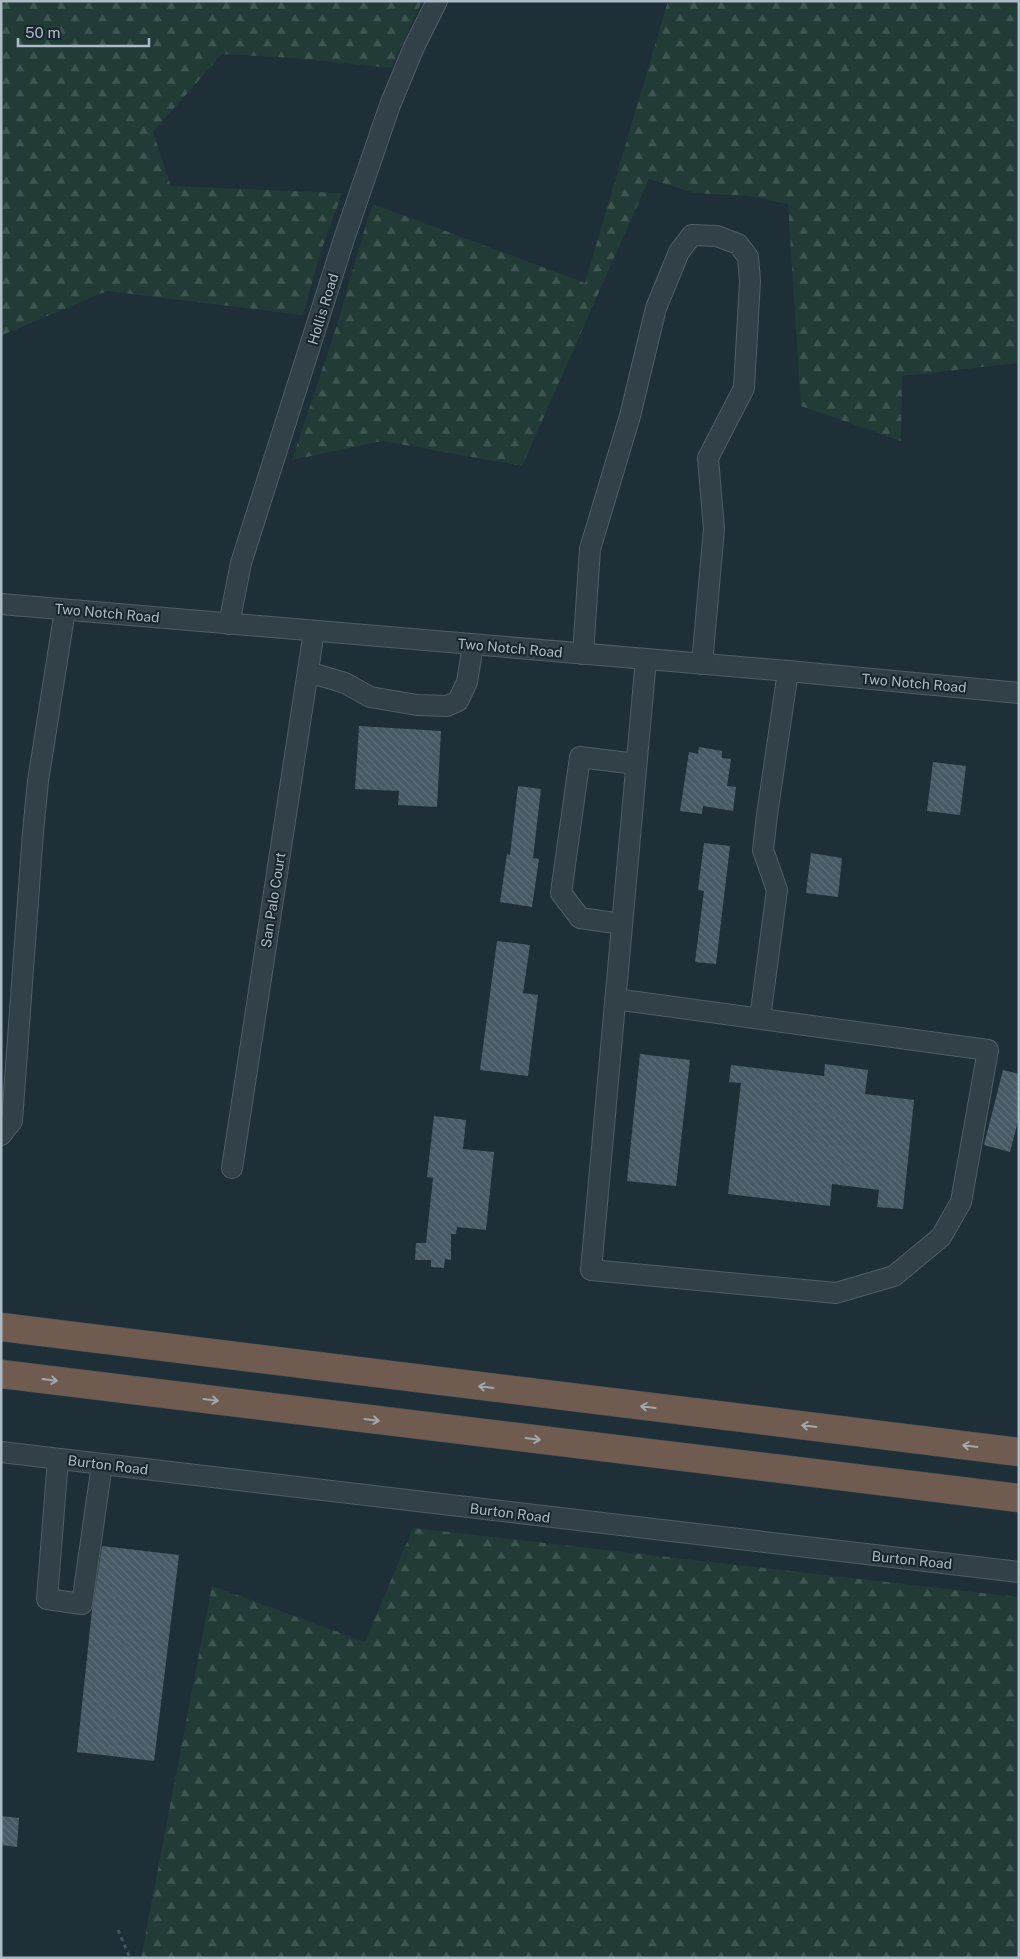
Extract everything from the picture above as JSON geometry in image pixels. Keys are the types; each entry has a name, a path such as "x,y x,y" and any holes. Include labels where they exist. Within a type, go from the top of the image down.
{"highway":[{"path":"1,1327 1019,1452"},
{"path":"1,1374 1019,1498"}],"street":[{"name":"Hollis Road","path":"229,624 241,563 344,239 390,105 414,47 437,1"},
{"path":"583,654 590,549 630,416 656,308 679,252 692,235 717,236 738,244 748,256 750,281 744,388 708,458 714,528 702,664"},
{"name":"Two Notch Road","path":"1,604 788,671 1019,693"},
{"path":"1,1135 12,1121 38,781 65,610"},
{"name":"San Palo Court","path":"232,1168 314,632"},
{"path":"308,672 345,683 370,697 417,705 447,706 458,701 467,682 473,645"},
{"path":"615,999 988,1050 961,1202 941,1237 894,1276 836,1293 591,1270 615,999 622,924 636,764 646,659"},
{"path":"760,1018 777,890 763,850 788,671"},
{"path":"622,924 580,918 561,893 580,757 636,764"},
{"name":"Burton Road","path":"1,1452 1019,1572"},
{"path":"58,1459 47,1599 82,1604 102,1464"}],"path":[{"path":"118,1930 130,1958"}],"green space":[{"path":"1,1 422,1 391,68 294,58 222,54 153,132 171,186 342,193 320,254 303,315 107,291 7,333 1,338"},
{"path":"668,1 1019,1 1019,363 902,376 901,441 801,406 788,204 749,196 695,193 649,179 522,466 382,441 292,460 338,322 373,204 585,283"},
{"path":"413,1528 1019,1597 1019,1958 141,1958 212,1586 365,1642"}],"building":[{"path":"359,726 441,731 437,807 398,805 399,791 355,789"},
{"path":"699,747 722,751 722,758 731,759 727,786 736,787 733,811 703,806 702,814 680,811 689,752 698,754"},
{"path":"933,762 966,766 960,815 927,811"},
{"path":"518,786 541,789 533,858 539,859 532,907 500,902 507,854 510,855"},
{"path":"704,843 730,846 716,964 695,962 704,891 698,890"},
{"path":"811,853 842,858 838,897 806,893"},
{"path":"497,941 530,945 523,993 538,995 528,1076 480,1070"},
{"path":"640,1054 690,1060 676,1186 627,1181"},
{"path":"825,1064 868,1070 865,1094 914,1100 903,1209 877,1207 879,1190 832,1184 830,1206 728,1194 741,1083 729,1082 731,1065 824,1076"},
{"path":"1003,1070 1019,1074 1019,1117 1010,1152 984,1145"},
{"path":"434,1116 466,1120 463,1149 494,1152 486,1230 457,1227 456,1234 451,1234 451,1260 445,1259 444,1268 431,1267 431,1260 415,1260 416,1243 426,1243 433,1178 427,1177"},
{"path":"102,1546 179,1555 154,1761 77,1752 92,1610"},
{"path":"1,1816 19,1818 17,1847 1,1845"}]}
